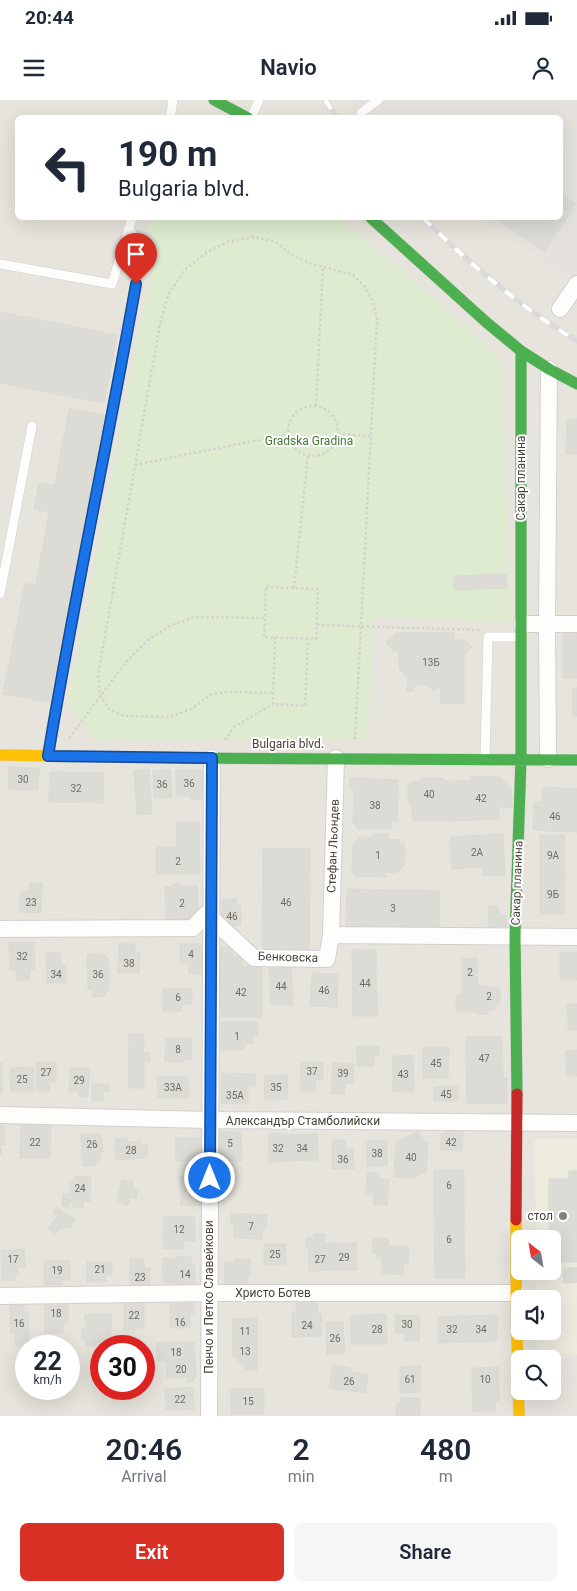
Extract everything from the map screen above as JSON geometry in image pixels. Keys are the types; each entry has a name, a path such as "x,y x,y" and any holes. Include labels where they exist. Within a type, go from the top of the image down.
{"street":[{"path":"214,100 243,115"},
{"path":"373,220 486,322 521,350 549,369 577,384"},
{"path":"560,309 577,284"},
{"name":"Сакар планина","path":"516,1290 515,936 521,759 521,350"},
{"path":"548,759 549,369"},
{"path":"522,631 547,624 577,624"},
{"name":"Bulgaria blvd.","path":"0,755 577,760"},
{"name":"Пенчо и Петко Славейкови","path":"209,1416 212,758"},
{"name":"Стефан Льондев","path":"331,935 336,758"},
{"path":"0,929 194,928 205,915 211,918"},
{"name":"Бенковска","path":"211,918 254,958 327,959 331,935"},
{"path":"331,935 577,938"},
{"name":"Александър Стамболийски","path":"0,1115 210,1120 577,1122"},
{"name":"Христо Ботев","path":"0,1296 209,1293 511,1293"},
{"name":"Сакар планина","path":"517,1340 519,1416"}],"lane":[{"path":"170,115 173,100"},
{"path":"251,115 259,100"},
{"path":"361,113 378,100"},
{"path":"0,264 112,284 131,220"},
{"path":"53,756 62,671 112,420 136,284 139,257 138,241 128,228"},
{"path":"0,594 32,426"},
{"path":"485,759 488,637 522,631"}],"path":[{"path":"272,693 229,692 212,694 191,709 169,717 124,716 109,709 100,695 98,675 160,324 169,293 185,270 207,252 227,242 254,237 276,242 292,255 323,267 353,275 364,286 373,302 376,319 354,758"},
{"path":"316,406 323,267"},
{"path":"308,406 316,406 330,413 334,419 338,434 331,448 316,456 308,456 294,448 290,442 288,427 295,413 308,406"},
{"path":"135,465 288,434"},
{"path":"338,434 371,436"},
{"path":"294,588 308,456"},
{"path":"266,586 318,589 316,639 264,637 264,618 266,586"},
{"path":"53,756 100,695 148,640 171,625 195,617 264,618"},
{"path":"317,625 480,630 488,637"},
{"path":"273,704 275,637"},
{"path":"212,758 234,727 273,704 305,706 308,638"}],"shaded area":[{"path":"0,100 346,100 362,115 15,115 15,220 484,220 577,285 577,1416 0,1416"},
{"path":"346,100 577,100 577,285 484,220 563,220 563,115 362,115"},
{"path":"534,1139 577,1139 577,1355 561,1353 561,1350 537,1350 537,1340 561,1340 561,1290 536,1290 536,1280 561,1280 561,1230 536,1230"}],"green space":[{"name":"Gradska Gradina","path":"150,220 341,220 419,285 502,360 511,622 374,617 367,739 93,740 68,702 151,269 148,224"}],"building":[{"path":"563,196 576,204 544,251 498,220 563,220"},
{"path":"0,312 117,335 104,403 0,383"},
{"path":"69,408 104,415 72,592 36,586 49,512 34,509 39,483 55,486"},
{"path":"567,419 577,419 577,454 566,454"},
{"path":"506,574 507,588 454,590 454,576"},
{"path":"25,583 72,592 49,702 3,694"},
{"path":"577,627 577,678 563,678 563,632"},
{"path":"396,633 455,633 454,640 464,640 472,647 464,654 464,703 440,703 441,685 434,692 428,685 414,685 414,691 407,691 408,678 399,669 399,651 394,651 386,643"},
{"path":"573,688 577,688 577,716 573,716"},
{"path":"9,767 39,768 38,790 8,789"},
{"path":"149,769 152,814 137,815 134,771"},
{"path":"170,770 172,797 154,798 153,771"},
{"path":"176,770 203,770 203,799 191,799 191,796 176,796"},
{"path":"50,772 104,773 103,803 49,802"},
{"path":"471,777 500,777 511,788 512,807 499,807 499,819 451,821 450,781 471,781"},
{"path":"350,778 398,780 397,821 392,820 391,829 358,829 353,823 354,789 350,789"},
{"path":"421,778 443,778 450,784 451,821 412,821 412,807 408,803 408,785 411,782 418,782"},
{"path":"543,787 577,789 577,832 533,830 534,802 542,802"},
{"path":"177,822 199,822 200,874 156,874 156,847 177,847"},
{"path":"372,834 388,834 388,839 400,840 400,844 405,844 404,865 397,873 385,872 385,877 356,876 352,872 353,845 360,837 372,838"},
{"path":"503,834 505,875 483,876 483,867 452,869 450,837"},
{"path":"540,835 565,835 565,874 540,874"},
{"path":"263,849 310,849 309,954 262,954"},
{"path":"540,874 565,874 565,914 540,914"},
{"path":"30,883 42,883 41,913 19,912 20,892 30,892"},
{"path":"173,884 197,886 198,919 166,920 165,887 173,887"},
{"path":"347,889 440,891 439,933 351,931 346,926"},
{"path":"222,899 237,899 237,906 241,906 241,925 222,926"},
{"path":"488,906 498,906 499,916 506,915 507,927 489,929"},
{"path":"34,942 35,969 30,970 30,980 17,981 16,969 10,970 9,943"},
{"path":"119,943 135,944 135,953 140,953 139,973 118,973"},
{"path":"180,944 202,944 202,974 189,974 189,963 180,963"},
{"path":"220,947 233,947 233,955 242,955 242,967 262,966 262,1017 221,1017"},
{"path":"352,950 376,950 377,1016 353,1016"},
{"path":"60,952 61,965 66,965 66,983 47,983 46,953"},
{"path":"560,952 577,952 577,980 560,980"},
{"path":"102,953 108,958 109,989 104,996 93,997 93,990 88,990 87,955"},
{"path":"477,958 478,1012 456,1012 456,996 462,996 462,959"},
{"path":"291,967 293,1005 271,1005 269,968"},
{"path":"312,973 338,974 337,1007 310,1006"},
{"path":"488,985 488,988 500,988 500,1004 495,1004 495,1010 488,1011 488,1014 478,1015 478,986"},
{"path":"163,989 192,989 192,1004 182,1004 182,1011 163,1011"},
{"path":"567,1004 577,1004 577,1030 568,1030"},
{"path":"221,1022 258,1022 258,1036 253,1036 253,1044 244,1044 245,1049 221,1050"},
{"path":"129,1034 144,1034 144,1047 129,1047"},
{"path":"466,1037 502,1037 503,1078 507,1078 507,1103 467,1104"},
{"path":"166,1038 192,1038 191,1059 184,1059 184,1062 165,1062"},
{"path":"357,1046 379,1046 379,1056 374,1057 374,1066 357,1066"},
{"path":"129,1047 144,1047 143,1053 150,1053 150,1062 144,1062 144,1088 129,1088"},
{"path":"423,1047 449,1047 448,1078 423,1078"},
{"path":"577,1050 577,1076 567,1076 565,1051"},
{"path":"413,1055 414,1092 393,1092 393,1056"},
{"path":"36,1062 56,1062 56,1082 49,1082 50,1091 37,1091"},
{"path":"301,1062 323,1062 323,1080 315,1080 315,1091 300,1091"},
{"path":"0,1063 2,1063 2,1093 0,1093"},
{"path":"333,1063 354,1064 353,1084 345,1083 344,1094 331,1094"},
{"path":"33,1067 34,1091 11,1091 10,1068"},
{"path":"70,1068 89,1068 88,1097 79,1097 80,1092 69,1092"},
{"path":"222,1073 256,1074 255,1086 248,1086 248,1104 221,1103"},
{"path":"265,1075 288,1075 287,1099 264,1099"},
{"path":"157,1077 188,1077 189,1098 158,1098"},
{"path":"92,1084 109,1084 109,1092 103,1092 103,1101 92,1101"},
{"path":"458,1086 458,1101 434,1101 434,1087"},
{"path":"21,1125 51,1126 50,1158 20,1158"},
{"path":"0,1126 5,1126 5,1145 0,1144"},
{"path":"446,1130 463,1130 462,1151 441,1150 441,1133 446,1133"},
{"path":"419,1131 424,1142 428,1142 426,1172 414,1178 394,1177 396,1142"},
{"path":"219,1132 241,1132 242,1161 226,1161 226,1154 219,1155"},
{"path":"269,1133 287,1135 287,1161 268,1163"},
{"path":"101,1134 103,1152 100,1152 100,1161 94,1162 95,1165 83,1166 81,1135"},
{"path":"317,1134 318,1160 287,1161 287,1135"},
{"path":"126,1138 127,1142 140,1141 141,1146 147,1145 148,1154 143,1158 116,1160 115,1139"},
{"path":"175,1138 204,1138 205,1160 176,1161"},
{"path":"332,1140 345,1140 345,1149 353,1149 354,1169 332,1169"},
{"path":"367,1141 387,1141 387,1166 367,1166"},
{"path":"464,1170 464,1200 434,1200 434,1171"},
{"path":"569,1171 577,1171 577,1194 569,1194"},
{"path":"368,1172 379,1174 379,1179 389,1180 387,1205 373,1205 374,1195 365,1194"},
{"path":"74,1176 91,1177 90,1202 83,1201 83,1208 73,1207 73,1202 69,1202 69,1207 62,1207 63,1194 70,1194 70,1181 74,1181"},
{"path":"197,1176 197,1179 204,1179 204,1188 181,1189 180,1177"},
{"name":"стол","path":"549,1179 569,1179 569,1194 577,1194 577,1262 561,1262 561,1230 549,1230"},
{"path":"122,1180 133,1182 132,1189 138,1190 136,1199 130,1197 128,1205 117,1202"},
{"path":"204,1188 205,1205 181,1206 181,1189"},
{"path":"434,1200 464,1200 465,1278 435,1278"},
{"path":"57,1207 75,1220 69,1228 66,1226 63,1230 60,1228 56,1234 48,1228 58,1215 53,1212"},
{"path":"231,1213 267,1215 266,1228 263,1228 262,1239 234,1238 235,1225 231,1225"},
{"path":"164,1217 195,1217 195,1241 184,1241 183,1249 163,1249"},
{"path":"314,1234 325,1234 325,1243 331,1243 331,1270 309,1271 309,1247 306,1247 306,1238 314,1238"},
{"path":"373,1238 389,1239 388,1246 393,1246 392,1274 382,1274 382,1259 377,1259 377,1253 372,1253"},
{"path":"331,1243 357,1243 357,1270 331,1270"},
{"path":"264,1244 286,1244 286,1265 264,1265"},
{"path":"393,1246 409,1247 408,1263 404,1263 403,1275 392,1274"},
{"path":"24,1249 25,1267 18,1267 15,1280 2,1281 1,1251"},
{"path":"176,1257 191,1257 191,1265 195,1265 195,1284 175,1283"},
{"path":"163,1258 176,1259 175,1283 162,1283"},
{"path":"130,1259 144,1259 144,1268 150,1268 150,1286 130,1286"},
{"path":"234,1259 250,1259 248,1285 225,1284 225,1262 234,1263"},
{"path":"44,1261 70,1261 70,1280 62,1280 62,1285 44,1285"},
{"path":"87,1262 112,1262 112,1275 106,1275 106,1282 87,1282"},
{"path":"563,1268 577,1268 577,1282 564,1283"},
{"path":"10,1303 24,1303 24,1313 28,1313 29,1335 10,1333"},
{"path":"45,1303 68,1303 68,1323 63,1323 63,1333 45,1333"},
{"path":"124,1303 144,1303 144,1328 124,1330"},
{"path":"194,1303 194,1315 190,1315 190,1328 170,1328 170,1304"},
{"path":"296,1303 317,1303 318,1314 321,1314 322,1336 292,1337 292,1312 296,1312"},
{"path":"85,1314 111,1314 111,1335 90,1335 90,1346 86,1346 86,1341 82,1341 82,1328 86,1328"},
{"path":"386,1314 387,1344 367,1344 367,1315"},
{"path":"351,1315 367,1315 367,1344 351,1344"},
{"path":"395,1315 420,1316 419,1341 405,1341 405,1333 395,1333"},
{"path":"497,1315 497,1341 466,1342 465,1316"},
{"path":"465,1316 466,1342 438,1343 438,1317"},
{"path":"257,1318 257,1344 233,1345 233,1319"},
{"path":"326,1322 343,1322 345,1353 327,1354"},
{"path":"194,1342 195,1360 157,1361 157,1343"},
{"path":"257,1344 257,1370 244,1370 244,1363 238,1363 238,1358 233,1358 233,1345"},
{"path":"195,1360 196,1378 194,1378 194,1382 187,1382 187,1377 167,1378 166,1361"},
{"path":"333,1365 351,1368 350,1372 368,1375 365,1393 329,1388"},
{"path":"421,1366 421,1392 400,1393 400,1367"},
{"path":"498,1367 499,1389 472,1390 472,1368"},
{"path":"193,1387 194,1409 166,1410 165,1389"},
{"path":"231,1389 264,1389 264,1414 231,1414"},
{"path":"499,1389 499,1402 495,1402 495,1412 473,1412 472,1390"},
{"path":"401,1398 420,1398 420,1416 396,1416 396,1403 400,1403"}],"railway":[{"path":"325,100 335,115"},
{"path":"425,220 496,284 536,314 577,341"}],"traffic: fast":[{"path":"214,100 242,115"},
{"path":"373,220 486,322 521,351 577,384"},
{"path":"517,1094 515,936 521,759 521,351"},
{"path":"179,758 577,760"}],"traffic: slow":[{"path":"0,755 179,758"},
{"path":"516,1220 519,1416"}],"traffic: jam":[{"path":"516,1220 517,1094"}],"place":[{"name":"стол","path":"563,1216"}],"route":[{"path":"136,284 112,420 62,671 48,756 212,758 210,1178"}]}
